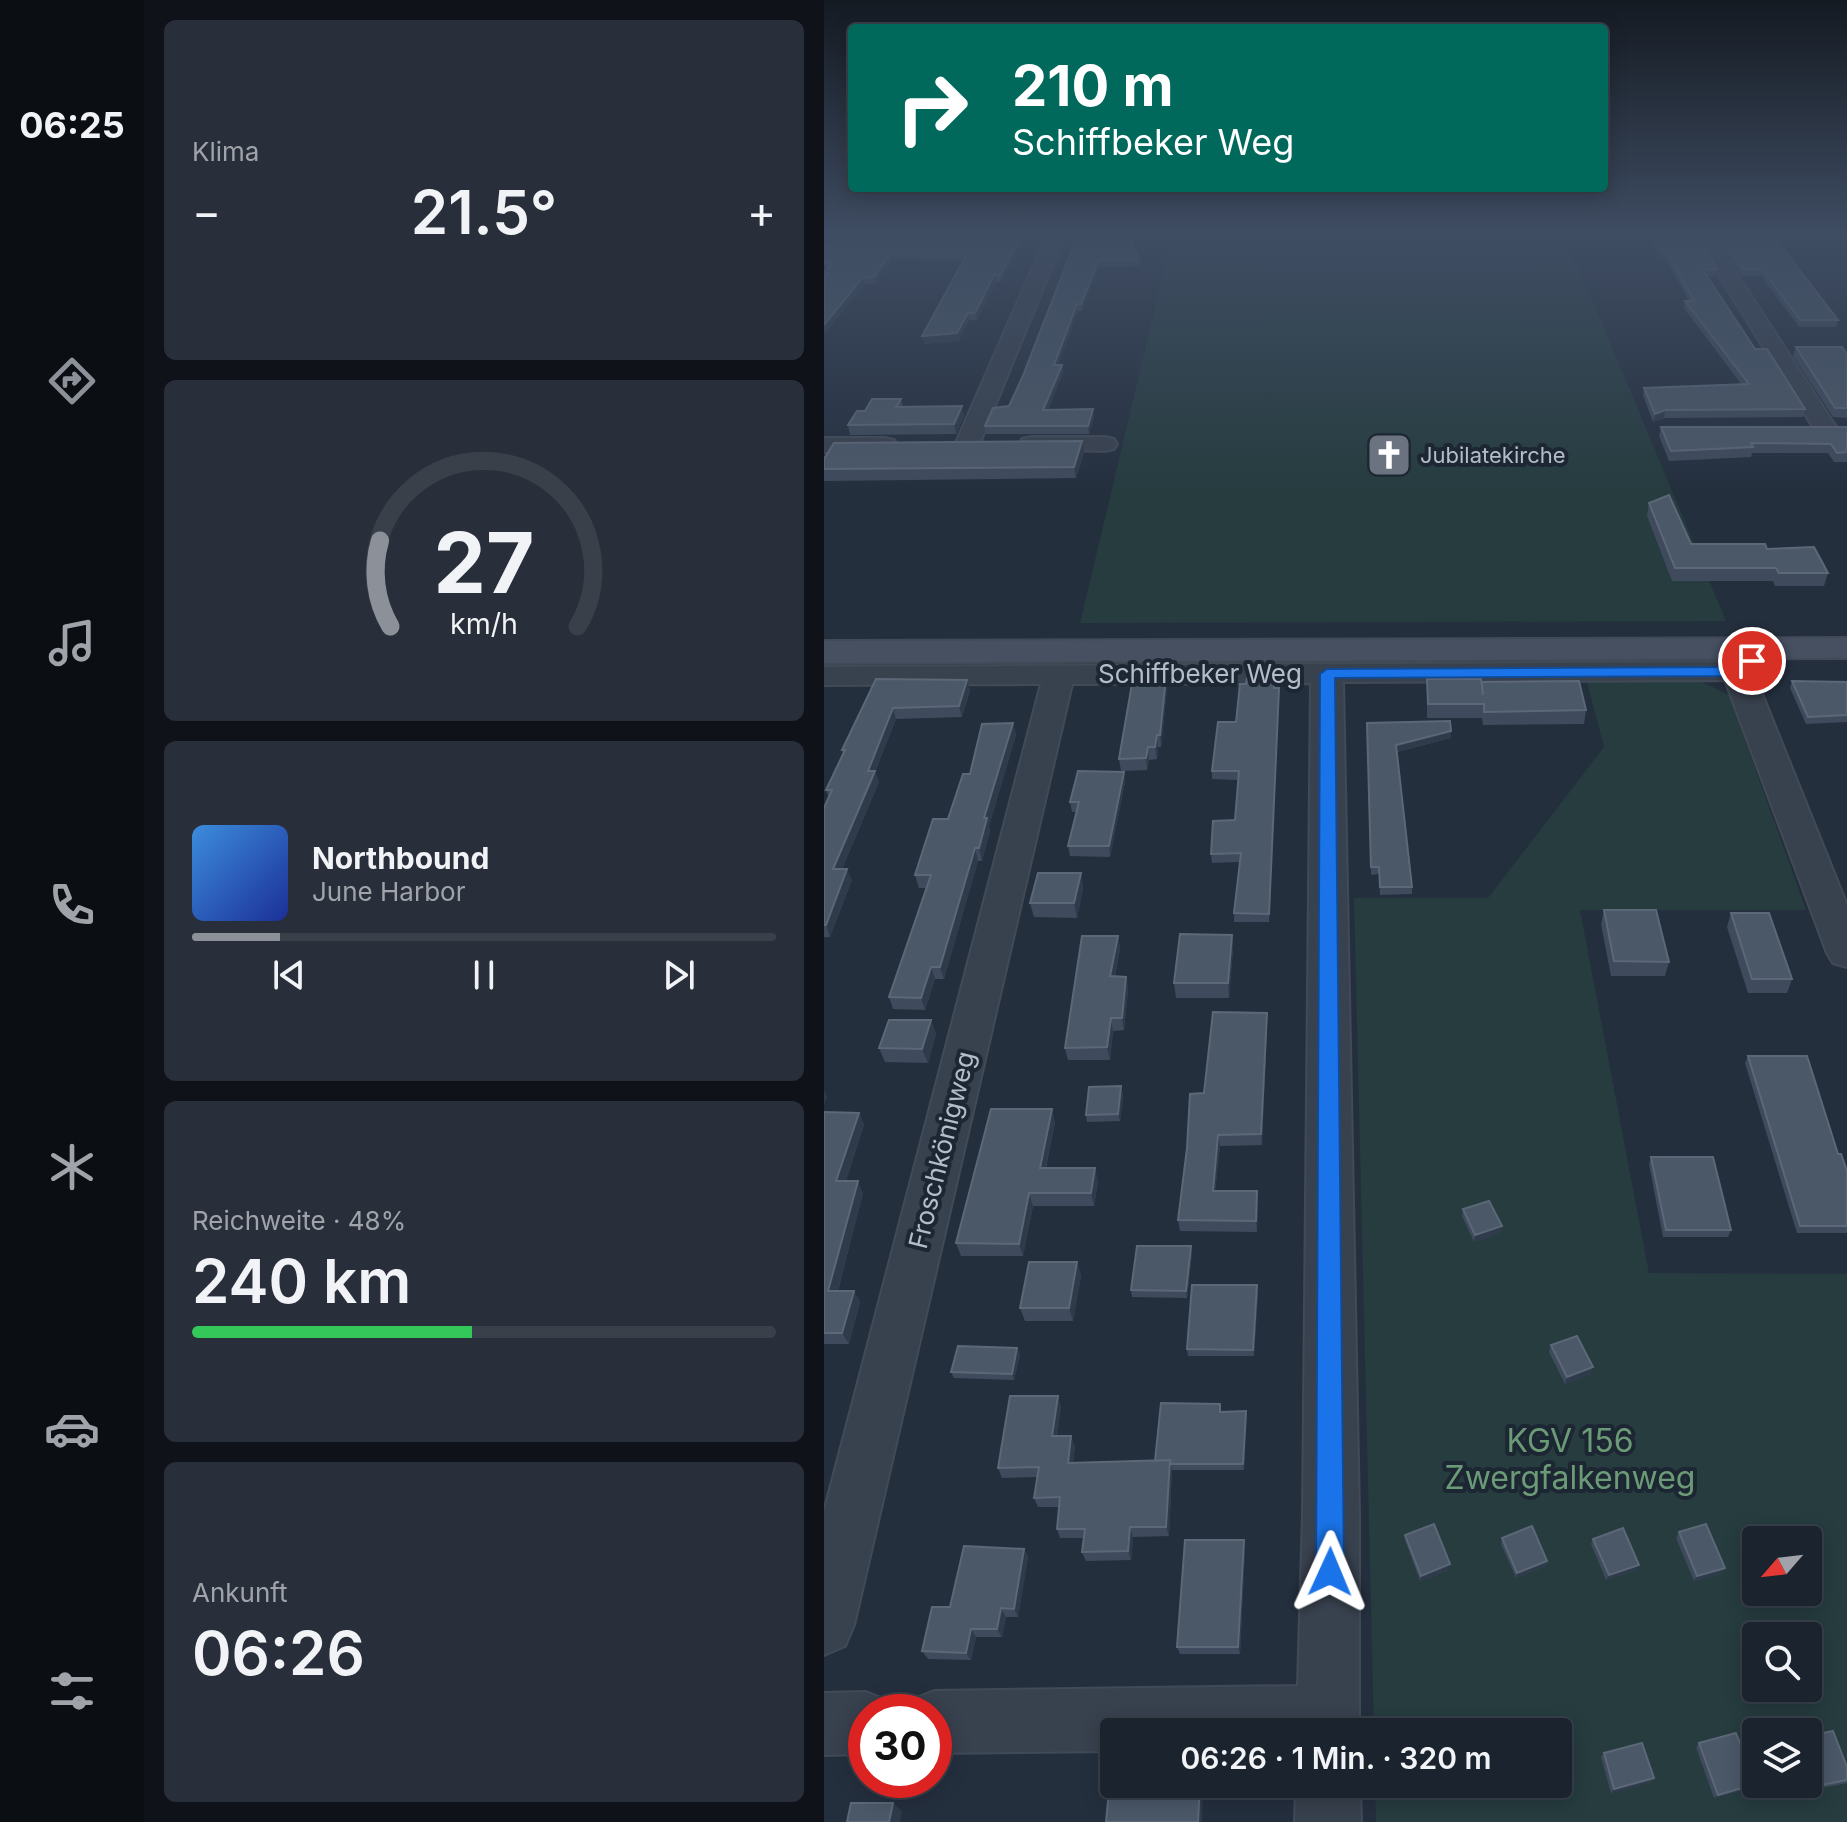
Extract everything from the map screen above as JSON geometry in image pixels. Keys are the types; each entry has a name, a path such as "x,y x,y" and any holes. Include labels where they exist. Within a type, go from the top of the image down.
{"main road":[{"name":"Schiffbeker Weg","path":"824,652 1742,660 1847,648"}],"street":[{"path":"1016,322 959,445 1105,444"},
{"path":"1763,322 1835,427"},
{"path":"1792,427 1835,427"},
{"path":"824,445 904,445"},
{"path":"1742,660 1847,953"},
{"name":"Schiffbeker Weg","path":"824,676 1327,674 1742,660"},
{"path":"1327,674 1331,1514 1328,1718"},
{"name":"Froschkönigweg","path":"824,1625 1059,675"},
{"path":"952,1722 1100,1723"},
{"path":"824,1724 848,1723"},
{"path":"1328,1798 1328,1822"}],"green space":[{"path":"1152,322 1602,322 1726,621 1080,623"},
{"name":"KGV 156 Zwergfalkenweg","path":"1700,681 1729,695 1806,910 1580,910 1649,1273 1847,1274 1847,1822 1376,1822 1375,1798 1572,1798 1572,1718 1374,1718 1354,898 1488,898 1604,747 1587,682"}],"building":[{"path":"930,322 963,322 957,333 922,336"},
{"path":"1044,322 1070,322 1054,365 1062,365 1043,410 1093,409 1088,426 985,426 993,408 1009,406"},
{"path":"1701,322 1737,322 1755,349 1767,349 1805,409 1665,410 1655,414 1644,388 1749,384"},
{"path":"1796,347 1842,347 1847,354 1847,408 1835,408"},
{"path":"872,399 901,399 896,407 962,406 954,424 848,425 857,411 865,411"},
{"path":"1661,427 1847,427 1847,452 1837,453 1831,444 1751,443 1753,447 1671,451"},
{"path":"1082,441 1074,467 824,469 824,459 834,443"},
{"path":"1669,495 1691,544 1765,544 1767,549 1814,547 1828,573 1779,573 1776,568 1675,568 1649,503"},
{"path":"1166,677 1160,735 1157,735 1155,747 1148,747 1146,758 1119,759 1133,678"},
{"path":"1247,678 1275,678 1274,688 1279,688 1269,914 1234,913 1241,853 1211,854 1213,821 1235,820 1239,771 1212,771 1218,722 1236,722 1240,684 1246,684"},
{"path":"876,679 967,680 959,706 893,708 868,771 875,771 833,869 847,869 824,925 824,808 832,790 826,790"},
{"path":"1427,679 1481,679 1483,695 1482,682 1579,681 1586,710 1484,712 1484,704 1428,704"},
{"path":"1792,681 1847,682 1847,715 1808,717"},
{"path":"1450,721 1451,731 1396,745 1412,887 1380,887 1379,867 1371,867 1367,723"},
{"path":"1013,723 984,818 987,818 979,848 975,848 940,967 931,967 921,998 889,997 931,875 915,875 933,819 948,819 963,774 970,774 982,724"},
{"path":"1078,771 1124,772 1109,846 1068,846 1079,802 1070,802"},
{"path":"1038,873 1081,873 1074,903 1030,903"},
{"path":"1604,910 1656,910 1669,962 1614,961"},
{"path":"1731,913 1769,913 1792,979 1752,979"},
{"path":"1180,934 1232,935 1228,983 1174,983"},
{"path":"1082,936 1118,936 1110,976 1126,977 1122,1018 1111,1018 1107,1047 1065,1048"},
{"path":"1213,1012 1267,1013 1261,1134 1218,1135 1213,1191 1257,1191 1256,1221 1178,1220 1190,1094 1204,1093"},
{"path":"889,1020 931,1020 922,1049 879,1048"},
{"path":"1748,1056 1807,1056 1838,1154 1841,1154 1847,1171 1847,1226 1800,1226"},
{"path":"1121,1086 1118,1114 1086,1115 1089,1087"},
{"path":"991,1109 1052,1109 1040,1168 1095,1168 1091,1193 1029,1193 1019,1244 956,1243"},
{"path":"824,1112 859,1113 836,1181 858,1181 828,1291 854,1291 842,1333 824,1333"},
{"path":"1651,1157 1713,1157 1731,1230 1666,1230"},
{"path":"1489,1201 1502,1226 1475,1235 1463,1209"},
{"path":"1137,1246 1191,1246 1186,1291 1131,1290"},
{"path":"1029,1262 1077,1262 1069,1308 1020,1308"},
{"path":"1192,1285 1257,1285 1253,1350 1187,1349"},
{"path":"1577,1336 1593,1367 1567,1377 1551,1345"},
{"path":"958,1346 1017,1348 1012,1374 951,1372"},
{"path":"1010,1396 1058,1396 1052,1436 1071,1436 1068,1463 1170,1460 1166,1527 1130,1527 1128,1551 1082,1552 1085,1529 1057,1529 1060,1497 1034,1498 1039,1467 998,1468"},
{"path":"1161,1403 1220,1404 1220,1412 1246,1411 1243,1464 1171,1464 1170,1460 1155,1461"},
{"path":"1434,1524 1450,1564 1421,1576 1405,1535"},
{"path":"1706,1524 1725,1568 1697,1576 1679,1532"},
{"path":"1532,1526 1547,1561 1517,1573 1502,1538"},
{"path":"1623,1528 1639,1565 1609,1575 1593,1539"},
{"path":"1185,1540 1244,1540 1238,1647 1177,1647"},
{"path":"964,1546 1024,1549 1014,1609 1001,1608 997,1629 971,1629 966,1653 922,1651 932,1607 950,1607"},
{"path":"1833,1731 1847,1767 1847,1780 1822,1785 1822,1733"},
{"path":"1736,1733 1742,1748 1742,1788 1718,1795 1699,1743"},
{"path":"1642,1743 1654,1778 1614,1789 1604,1753"},
{"path":"1108,1798 1199,1798 1198,1822 1106,1822"},
{"path":"851,1803 893,1803 889,1822 847,1822"}],"place":[{"name":"Jubilatekirche","path":"1389,455"}],"route":[{"path":"1330,1572 1327,674 1737,671 1752,661"}]}
